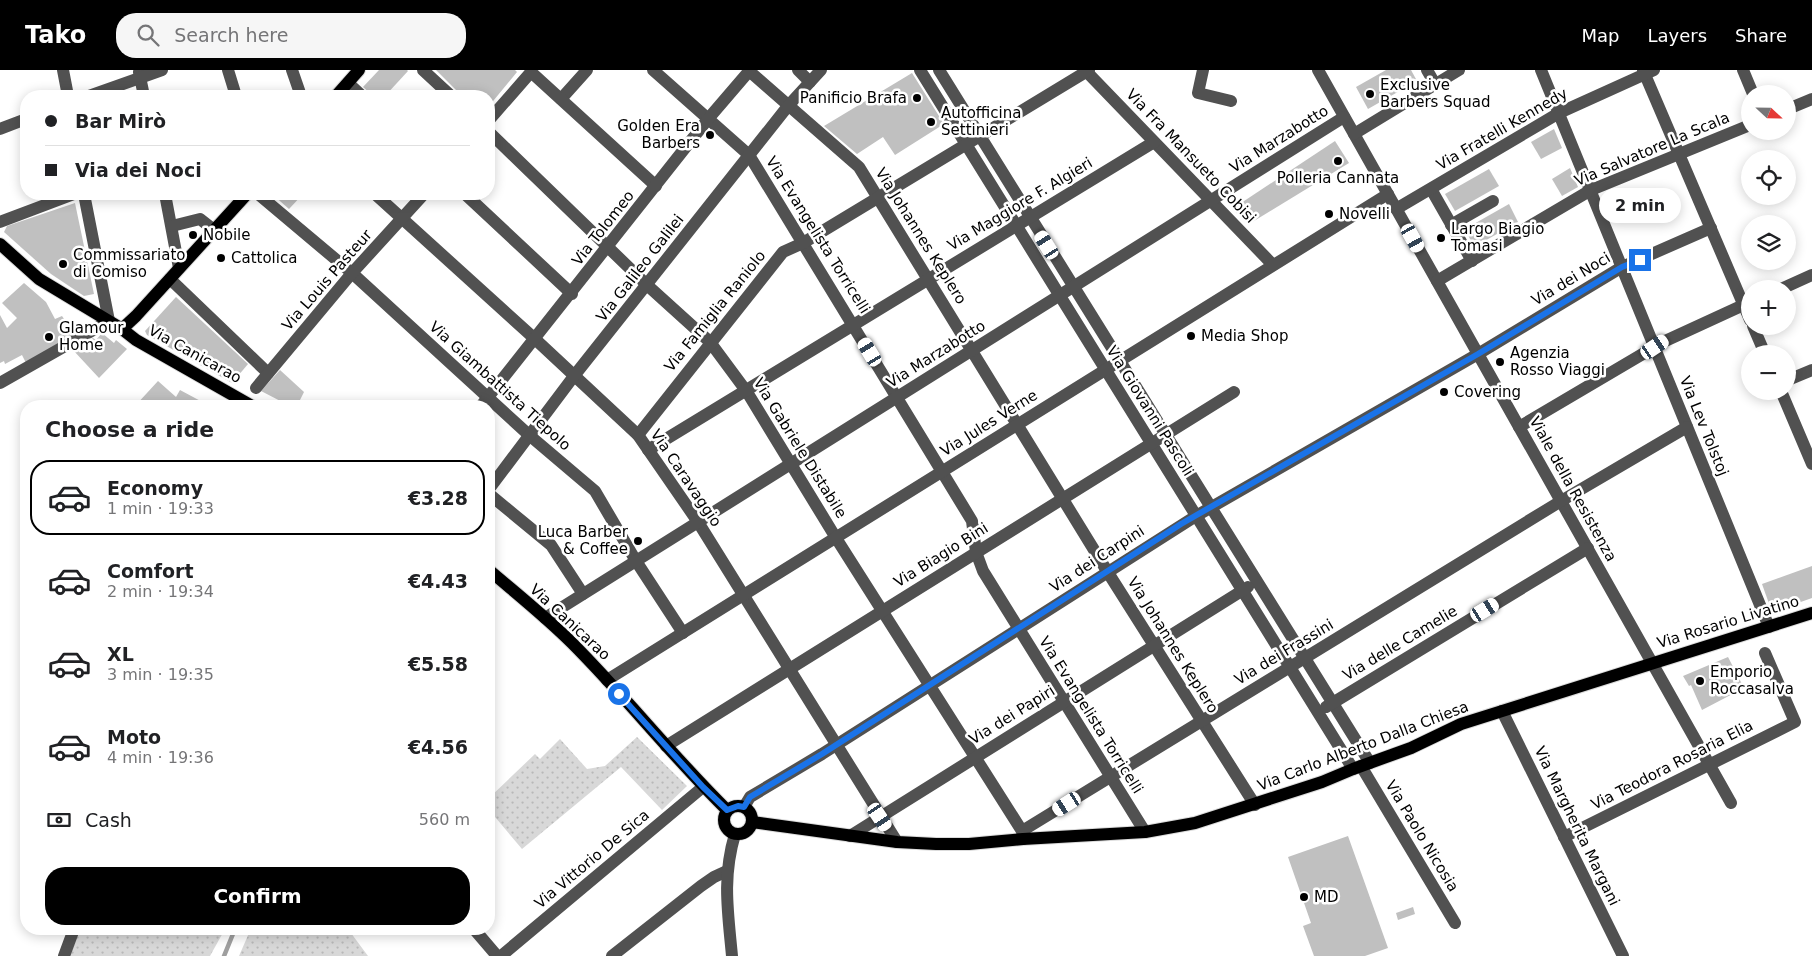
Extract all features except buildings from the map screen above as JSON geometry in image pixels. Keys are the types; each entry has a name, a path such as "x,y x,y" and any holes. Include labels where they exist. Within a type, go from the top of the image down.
{"main road":[{"path":"340,90 351,76"},
{"path":"122,329 242,200"},
{"name":"Via Canicarao","path":"0,244 40,279 122,329 136,340 240,400"},
{"name":"Via Canicarao","path":"495,575 545,618 607,680 703,787 727,810"},
{"name":"Via Rosario Livatino","path":"1653,663 1812,613"},
{"name":"Via Carlo Alberto Dalla Chiesa","path":"752,822 897,842 969,844 1023,835 1145,832 1195,823 1255,805 1411,748 1461,724 1653,663"},
{"path":"738,806 744,807 749,810 752,822 746,832 740,835 734,834 725,827 724,815 727,810 738,806"}],"street":[{"path":"63,70 67,90"},
{"path":"103,90 139,74 162,70"},
{"path":"228,70 234,90"},
{"path":"292,70 299,90"},
{"path":"423,70 445,90"},
{"path":"561,99 587,70"},
{"name":"Via Evangelista Torricelli","path":"653,70 749,155 972,521 976,552 983,571 1145,832"},
{"name":"Via Tolomeo","path":"487,400 708,119 749,70"},
{"name":"Via Johannes Keplero","path":"749,70 859,167 1018,423 1107,571 1255,805"},
{"path":"798,70 810,82"},
{"name":"Via Galileo Galilei","path":"495,481 574,376 749,155 788,106 821,70"},
{"name":"Via Giovanni Pascoli","path":"920,70 1318,712 1361,766"},
{"name":"Via Giovanni Pascoli","path":"939,70 1332,703 1361,766"},
{"path":"1203,70 1198,93 1231,101"},
{"name":"Viale della Resistenza","path":"1318,70 1731,803"},
{"path":"1428,70 1435,84"},
{"path":"1354,134 1459,70"},
{"name":"Via Lev Tolstoj","path":"1541,70 1768,627"},
{"path":"1743,70 1750,85"},
{"name":"Via Famiglia Raniolo","path":"638,435 783,252 803,243 1087,71"},
{"name":"Via Fra Mansueto Cobisi","path":"1087,71 1273,265"},
{"path":"1647,71 1679,154 1741,291"},
{"name":"Via Fratelli Kennedy","path":"1396,209 1558,113 1647,71"},
{"path":"495,113 531,72 656,186"},
{"path":"139,74 143,90"},
{"path":"351,76 359,90"},
{"path":"1796,106 1812,99"},
{"name":"Via Marzabotto","path":"545,618 1344,117"},
{"path":"0,129 20,121"},
{"name":"Via Salvatore La Scala","path":"1437,281 1591,190 1741,129"},
{"name":"Via Gabriele Distabile","path":"495,138 647,285 710,342 746,392 1023,835"},
{"name":"Via Maggiore F. Algieri","path":"648,450 1154,142"},
{"path":"1431,189 1472,261"},
{"name":"Via Jules Verne","path":"607,680 1388,194"},
{"path":"0,222 58,200"},
{"path":"0,383 108,321 85,200"},
{"path":"166,200 179,268"},
{"name":"Via Giambattista Tiepolo","path":"265,200 352,274 483,400"},
{"name":"Via Caravaggio","path":"381,200 638,435 698,522 897,842"},
{"name":"Via Louis Pasteur","path":"256,388 352,274 419,200"},
{"path":"471,200 572,294"},
{"path":"1452,225 1493,201"},
{"path":"172,226 200,219 214,230"},
{"name":"Via dei Noci","path":"1478,354 1622,267 1711,228"},
{"path":"1796,283 1812,276"},
{"path":"170,279 268,373"},
{"path":"1520,426 1663,342 1741,307"},
{"name":"Via dei Carpini","path":"744,807 750,797 836,745 1210,507 1478,354"},
{"path":"1796,377 1812,370"},
{"name":"Via Biagio Bini","path":"666,746 1234,392"},
{"path":"1785,400 1812,464"},
{"name":"Via Giambattista Tiepolo","path":"495,410 529,435 595,491 636,561 683,633"},
{"name":"Via dei Frassini","path":"1023,835 1111,777 1202,721 1562,501 1687,427"},
{"path":"495,499 551,545 582,594"},
{"name":"Via delle Camelie","path":"1318,712 1588,548"},
{"name":"Via dei Papiri","path":"850,836 1256,582"},
{"name":"Via Teodora Rosaria Elia","path":"1564,837 1795,722 1765,653"},
{"name":"Via Margherita Margani","path":"1502,711 1622,956"},
{"name":"Via Paolo Nicosia","path":"1361,766 1455,923"},
{"name":"Via Vittorio De Sica","path":"499,956 703,787"},
{"path":"732,956 726,897 726,871 734,834"},
{"path":"612,956 714,876 726,871"},
{"path":"64,956 72,935"},
{"path":"480,935 499,956"}],"shaded area":[{"path":"637,737 687,786 662,810 621,767 522,849 495,817 495,792 535,754 540,759 560,739 587,769 605,766"},
{"path":"78,935 222,935 210,956 70,956"},
{"path":"248,935 352,935 368,956 239,956"}],"waterway":[{"path":"224,956 233,935"}],"place":[{"name":"Exclusive Barbers Squad","path":"1370,94"},
{"name":"Panificio Brafa","path":"917,98"},
{"name":"Autofficina Settinieri","path":"931,122"},
{"name":"Golden Era Barbers","path":"710,135"},
{"name":"Polleria Cannata","path":"1338,161"},
{"name":"Novelli","path":"1329,214"},
{"name":"Nobile","path":"193,235"},
{"name":"Largo Biagio Tomasi","path":"1441,238"},
{"name":"Cattolica","path":"221,258"},
{"name":"Commissariato di Comiso","path":"63,264"},
{"name":"Media Shop","path":"1191,336"},
{"name":"Glamour Home","path":"49,337"},
{"name":"Agenzia Rosso Viaggi","path":"1500,362"},
{"name":"Covering","path":"1444,392"},
{"name":"Luca Barber & Coffee","path":"638,541"},
{"name":"Emporio Roccasalva","path":"1700,681"},
{"name":"MD","path":"1304,897"}],"route":[{"path":"619,694 703,787 727,810 732,807 744,807 750,797 822,754 1181,524 1478,354 1622,267 1640,260"}]}
